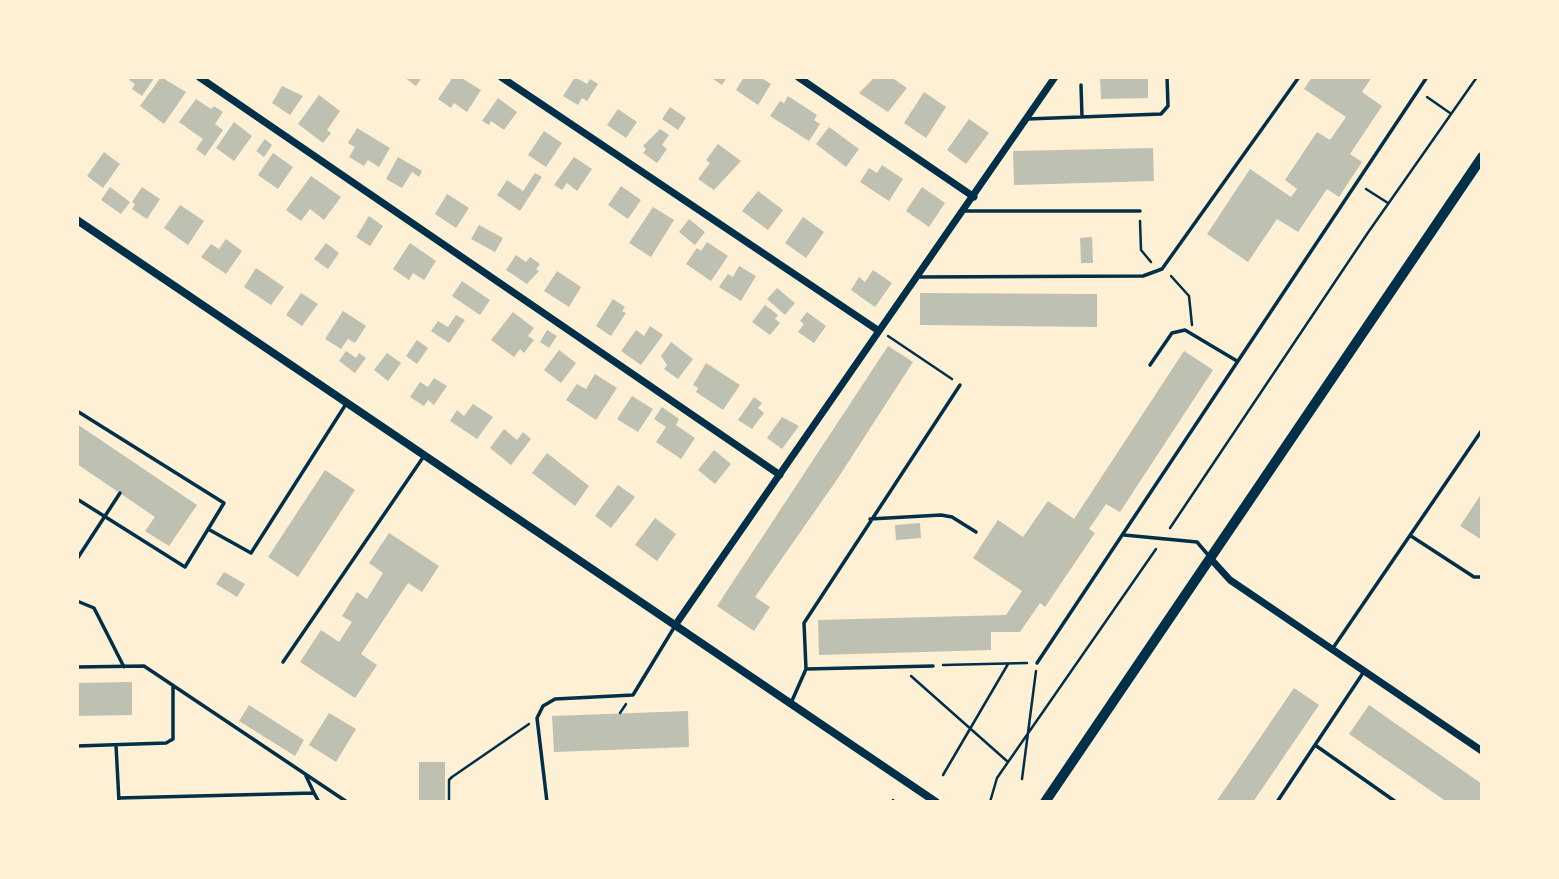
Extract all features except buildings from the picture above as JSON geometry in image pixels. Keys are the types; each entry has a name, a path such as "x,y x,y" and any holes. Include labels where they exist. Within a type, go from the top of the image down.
{"highway":[{"path":"1045,802 1210,558 1479,172 1482,157"}],"street":[{"path":"200,77 780,475"},
{"path":"501,77 878,331"},
{"path":"799,77 974,197"},
{"path":"676,624 878,331 965,211 1055,77"},
{"path":"77,220 936,802"},
{"path":"1210,558 1230,580 1482,751"}],"lane":[{"path":"1027,119 1164,113 1168,106 1167,77"},
{"path":"916,278 1143,276 1162,270 1299,77"},
{"path":"1037,663 1427,77"},
{"path":"1081,85 1082,117"},
{"path":"965,211 1140,211"},
{"path":"1150,365 1172,333 1185,330 1237,361"},
{"path":"791,703 806,669 804,623 960,384"},
{"path":"208,529 251,553 347,402"},
{"path":"77,411 224,503 185,567 77,499"},
{"path":"1332,649 1482,430"},
{"path":"284,663 425,454"},
{"path":"77,559 120,493"},
{"path":"870,519 952,517 976,532"},
{"path":"1124,535 1197,542 1210,558"},
{"path":"1411,536 1474,577 1482,577"},
{"path":"77,601 94,608 124,667"},
{"path":"547,802 537,718 543,706 555,699 633,695 676,624"},
{"path":"77,667 144,666 347,802"},
{"path":"806,669 933,666"},
{"path":"1277,802 1364,671"},
{"path":"77,747 166,743 173,739 173,687"},
{"path":"116,745 119,800 314,793"},
{"path":"1315,745 1396,802"},
{"path":"306,775 319,802"}],"path":[{"path":"990,802 997,778 1477,77"},
{"path":"1418,91 1452,113"},
{"path":"1357,183 1388,204"},
{"path":"887,335 946,375"},
{"path":"933,666 1037,663 1022,779"},
{"path":"943,775 1008,664"},
{"path":"900,667 1008,762"},
{"path":"449,802 449,780 452,777 537,718"}]}
